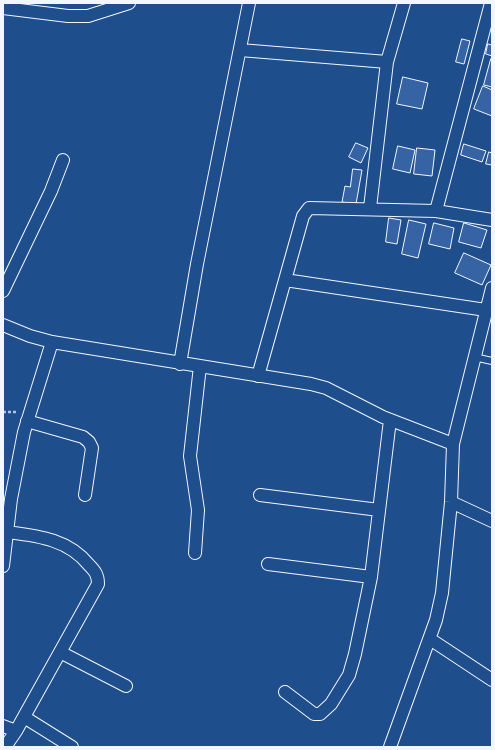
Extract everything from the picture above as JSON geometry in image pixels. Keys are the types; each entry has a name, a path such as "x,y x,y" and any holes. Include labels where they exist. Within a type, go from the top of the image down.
{"street":[{"path":"3,8 68,16 88,16 129,3"},
{"path":"180,364 197,264 249,3"},
{"path":"370,208 387,62 404,3"},
{"path":"436,211 491,3"},
{"path":"240,50 387,62"},
{"path":"3,291 51,191 63,160"},
{"path":"258,376 305,211 309,208 370,208 436,211 492,220"},
{"path":"285,280 486,310"},
{"path":"390,747 430,639 442,593 451,502 453,444 492,288"},
{"path":"3,325 30,336 52,342 79,345 180,364 311,384 326,388 390,420 453,444"},
{"path":"3,566 11,499 27,421 52,342"},
{"path":"195,553 198,510 190,456 200,366"},
{"path":"285,692 314,714 320,714 331,704 349,675 371,577 390,420"},
{"path":"27,421 83,437 89,442 92,448 86,495"},
{"path":"260,495 379,510"},
{"path":"451,502 492,521"},
{"path":"5,747 24,717 98,584 98,576 82,556 65,545 38,536 7,532"},
{"path":"268,564 371,577"},
{"path":"430,639 492,680"},
{"path":"60,652 126,686"},
{"path":"24,717 72,747"},
{"path":"3,726 16,731"}],"lane":[{"path":"474,358 492,361"}],"building":[{"path":"462,39 470,41 464,64 456,62"},
{"path":"488,44 492,45 492,56 486,54"},
{"path":"491,59 492,60 492,87 484,85"},
{"path":"403,77 428,83 422,109 397,104"},
{"path":"483,86 492,90 492,116 474,109"},
{"path":"356,143 368,148 361,163 349,157"},
{"path":"464,144 486,151 482,162 461,155"},
{"path":"398,146 415,150 410,173 393,169"},
{"path":"417,148 435,150 432,176 414,174"},
{"path":"489,152 492,153 492,165 486,164"},
{"path":"353,169 362,170 356,204 342,202 345,186 350,187"},
{"path":"389,218 401,220 397,244 386,242"},
{"path":"409,220 426,224 418,258 402,254"},
{"path":"434,223 454,228 450,249 429,244"},
{"path":"464,223 487,230 481,248 459,242"},
{"path":"464,253 491,265 482,285 455,273"}]}
